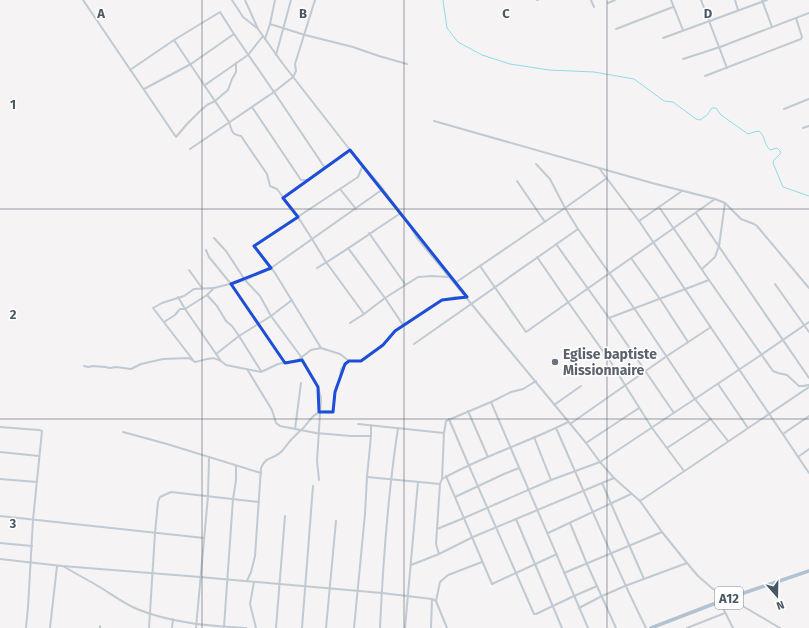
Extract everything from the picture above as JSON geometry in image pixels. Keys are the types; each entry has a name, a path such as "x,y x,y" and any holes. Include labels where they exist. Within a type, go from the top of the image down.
{"main road":[{"name":"A12","path":"651,628 729,598 809,572"}],"street":[{"path":"83,0 176,137 207,105 215,101 228,90 236,72 236,63"},
{"path":"232,0 243,17 258,29"},
{"path":"245,0 258,29 276,55 350,150 384,189 417,238 472,303 600,462 614,478 640,501 662,532 698,576 713,589 725,592 729,598 780,628"},
{"path":"265,39 275,0"},
{"path":"276,55 291,0"},
{"path":"190,149 274,92 293,77 315,0"},
{"path":"591,0 594,7"},
{"path":"608,3 615,0"},
{"path":"671,0 683,30"},
{"path":"701,0 727,68"},
{"path":"734,0 738,10"},
{"path":"663,38 767,0"},
{"path":"762,1 772,27"},
{"path":"616,29 674,7"},
{"path":"130,70 174,40 220,12 325,168"},
{"path":"684,59 720,48 809,13"},
{"path":"705,76 802,38 796,18"},
{"path":"270,24 407,64"},
{"path":"144,90 191,64 234,34"},
{"path":"205,85 248,55 262,36"},
{"path":"174,40 229,122 232,132 235,135 241,136 267,174 270,186 277,189 298,217 326,262 364,314"},
{"path":"784,109 809,99"},
{"path":"252,107 301,180 309,180"},
{"path":"434,121 725,203 741,219 757,226 809,288"},
{"path":"803,128 809,126"},
{"path":"283,198 350,150"},
{"path":"536,164 550,179 578,229 696,399 728,441"},
{"path":"321,348 275,273 254,246 358,177 363,165"},
{"path":"599,168 639,221 809,473"},
{"path":"455,283 607,178"},
{"path":"517,181 545,222"},
{"path":"340,189 356,209"},
{"path":"195,362 153,308 162,303 184,296 194,289 214,288 231,284 245,280 271,268 384,189"},
{"path":"639,221 682,191"},
{"path":"480,266 526,332 715,199"},
{"path":"702,269 715,257 719,246 725,203"},
{"path":"659,207 773,371 787,375 800,386 809,386"},
{"path":"317,268 401,213"},
{"path":"696,213 809,378"},
{"path":"414,344 578,229"},
{"path":"369,233 406,284"},
{"path":"214,238 226,250 245,280 260,296 271,316 302,358 318,387 321,398 317,461 319,480"},
{"path":"556,244 674,413"},
{"path":"348,248 403,325"},
{"path":"206,250 285,363"},
{"path":"537,257 610,361 652,428 684,471"},
{"path":"631,258 688,342"},
{"path":"189,270 202,288"},
{"path":"350,323 418,277 450,277"},
{"path":"609,318 709,280"},
{"path":"775,284 809,332"},
{"path":"164,322 175,315 180,309 185,308 207,295 214,288"},
{"path":"207,295 217,306 226,321 232,326 262,372"},
{"path":"84,366 131,369 146,363 163,359 189,358 195,362 214,358 226,365 262,372 278,364 298,360 311,350 321,348 340,354 349,360 361,361 383,345 395,330 430,307 442,300 455,296 467,297"},
{"path":"178,298 222,362"},
{"path":"216,354 239,336 271,316 292,300"},
{"path":"438,529 551,480 600,462 762,355 809,322"},
{"path":"442,479 488,457 569,423 626,386 667,356 711,327"},
{"path":"247,581 255,556 261,468 265,461 278,455 319,412 333,412 335,392 341,369 349,360"},
{"path":"247,369 272,410 276,423 280,426 318,433 371,436"},
{"path":"439,554 436,544 446,420 491,402 511,392 523,389 536,382"},
{"path":"295,429 301,383"},
{"path":"718,384 748,428"},
{"path":"554,405 581,386"},
{"path":"640,501 809,386"},
{"path":"491,402 588,628"},
{"path":"586,443 639,408"},
{"path":"468,411 488,457"},
{"path":"783,434 809,416"},
{"path":"449,419 468,466 534,614 597,586"},
{"path":"667,448 711,419"},
{"path":"358,424 444,433"},
{"path":"354,628 365,514 366,477 371,425"},
{"path":"0,427 42,431 33,520 26,628"},
{"path":"380,628 391,479 398,428"},
{"path":"556,428 625,586 646,628"},
{"path":"123,432 261,473"},
{"path":"534,437 551,480"},
{"path":"798,457 809,449"},
{"path":"0,452 39,456"},
{"path":"196,628 208,496 209,457"},
{"path":"224,628 232,499 236,480 236,466"},
{"path":"455,497 519,468"},
{"path":"446,476 492,584 557,554"},
{"path":"366,477 440,484"},
{"path":"411,565 439,554 473,537 614,478"},
{"path":"0,479 37,482"},
{"path":"405,628 418,482"},
{"path":"602,483 645,579"},
{"path":"302,628 313,486"},
{"path":"149,628 155,533 158,502 160,497 171,492 259,502"},
{"path":"548,533 631,494"},
{"path":"0,516 204,538"},
{"path":"276,628 285,516"},
{"path":"516,519 562,628"},
{"path":"326,628 336,521"},
{"path":"570,523 616,628"},
{"path":"564,573 662,532"},
{"path":"0,543 32,546"},
{"path":"0,559 62,566 152,572 382,593 432,599 436,601"},
{"path":"447,628 436,601 440,582 448,575 482,562"},
{"path":"579,608 625,586 687,563"},
{"path":"50,628 57,565"},
{"path":"62,566 126,603 150,613 197,624 224,628 246,628"},
{"path":"254,582 250,604 256,628"},
{"path":"431,628 432,599"},
{"path":"720,602 733,628"},
{"path":"687,628 695,627 725,613"},
{"path":"172,628 173,619"}],"highlighted area":[{"path":"350,150 467,297 442,300 395,331 383,345 361,361 349,361 345,364 335,392 333,412 319,412 318,387 302,360 285,363 231,284 271,268 254,246 298,217 283,198"}],"waterway":[{"path":"443,0 447,28 458,42 482,55 510,64 549,70 594,72 634,79 664,101 673,102 696,119 700,120 707,115 712,108 716,108 721,115 748,134 759,131 770,150 777,148 781,153 773,163 783,187 809,196"}],"place":[{"name":"Eglise baptiste Missionnaire","path":"555,362"}]}
